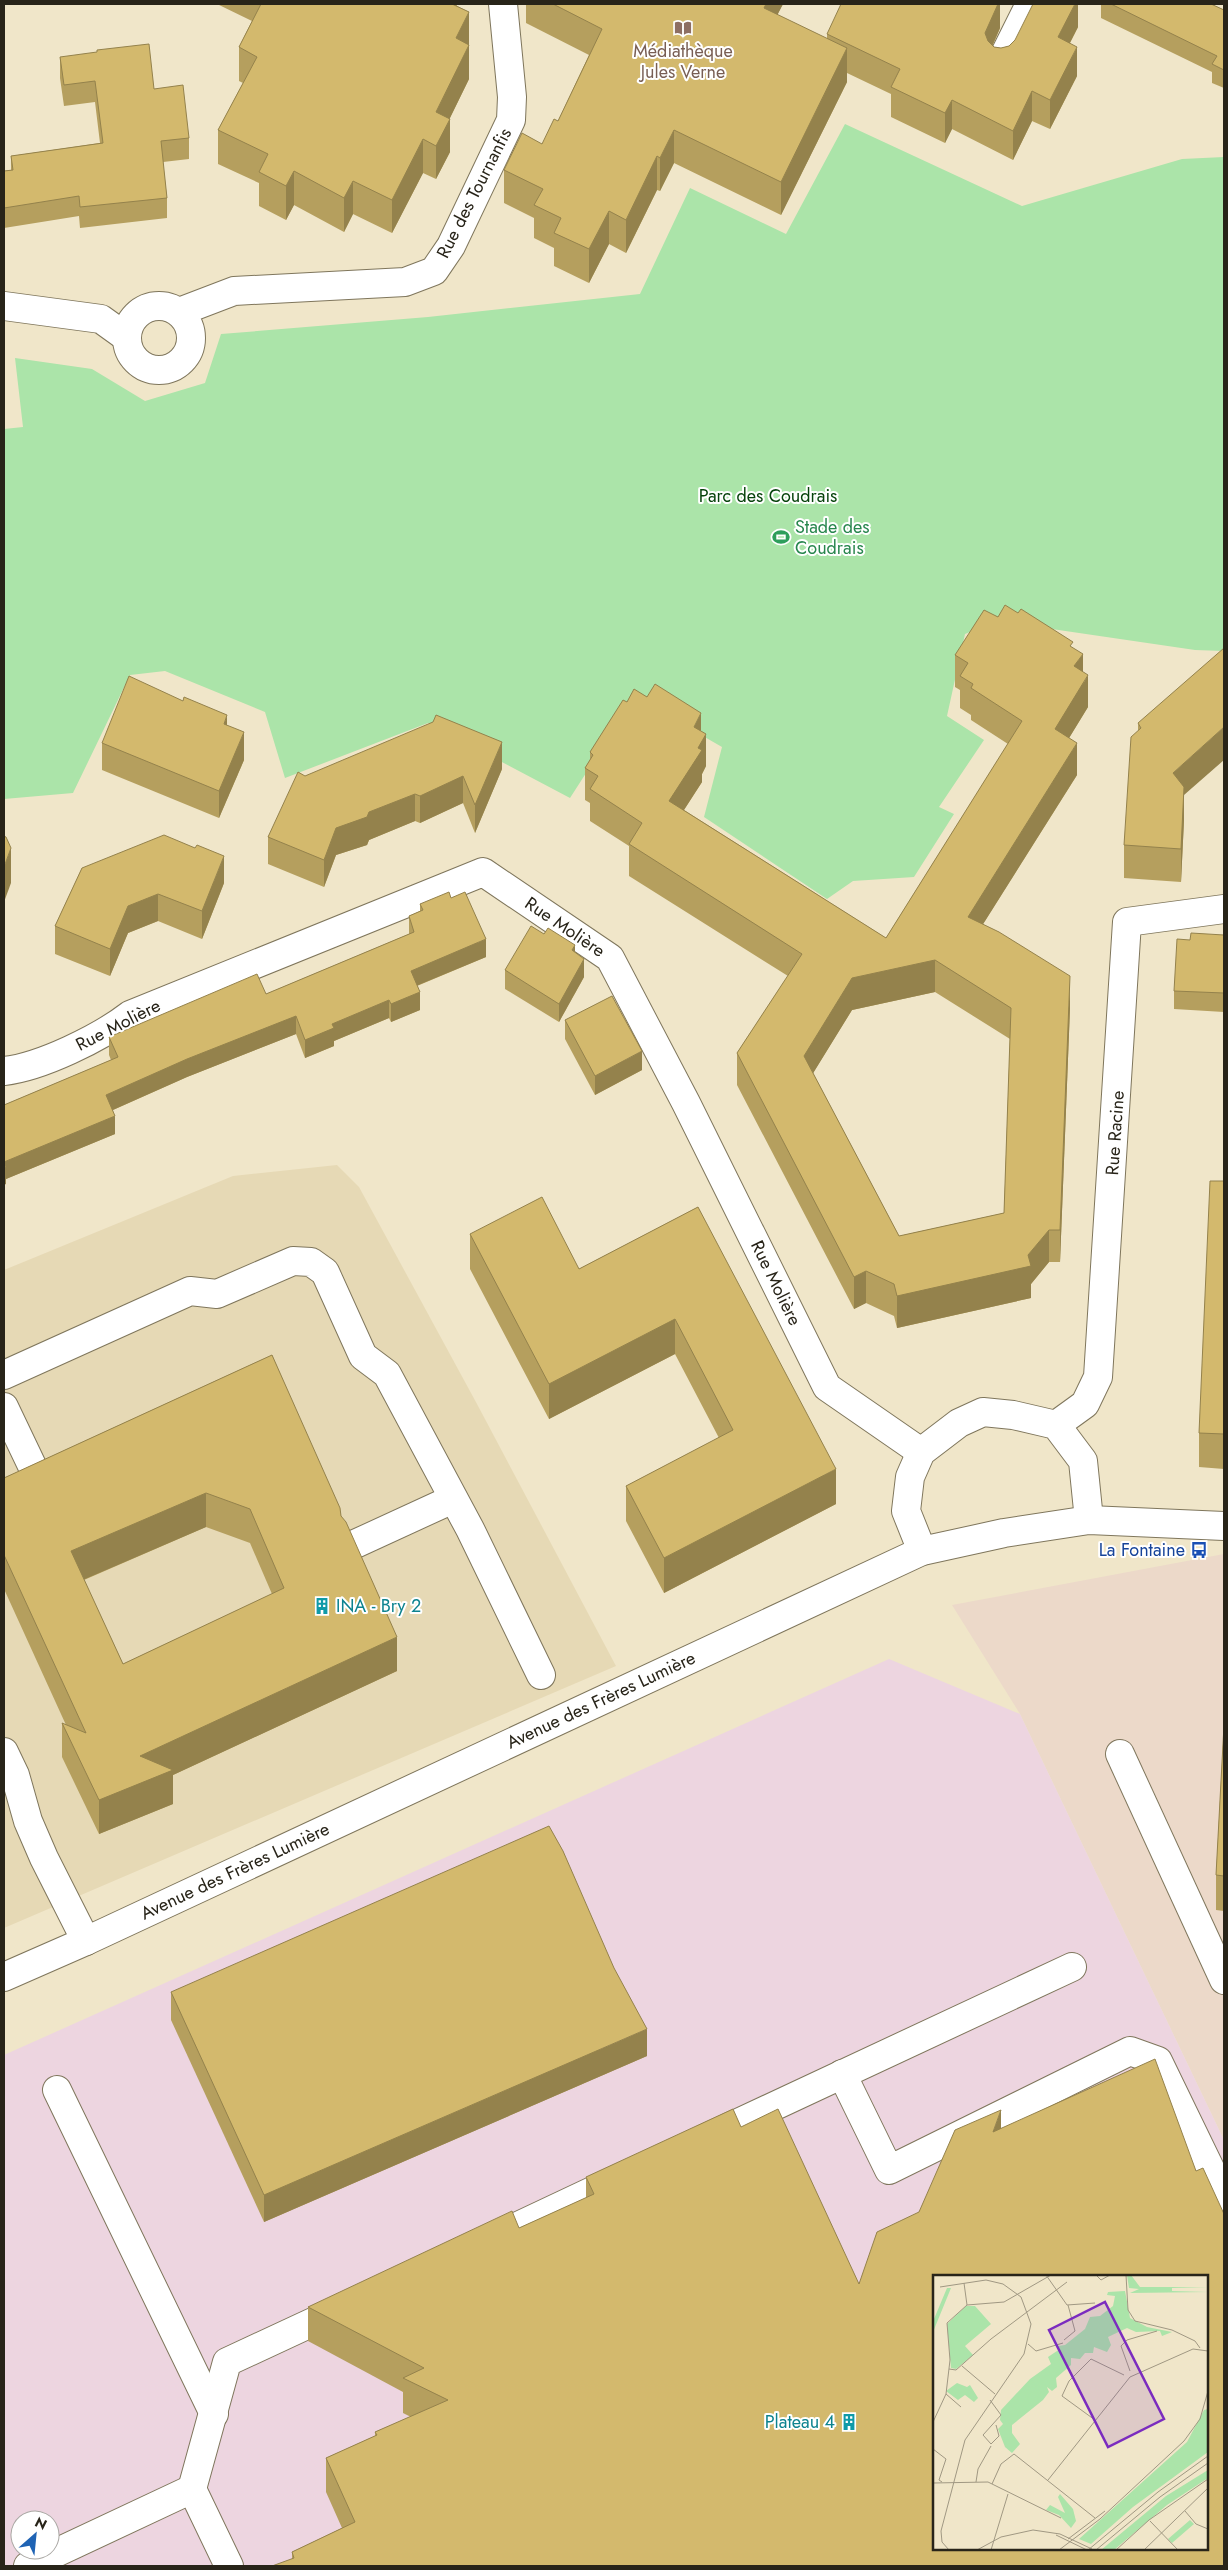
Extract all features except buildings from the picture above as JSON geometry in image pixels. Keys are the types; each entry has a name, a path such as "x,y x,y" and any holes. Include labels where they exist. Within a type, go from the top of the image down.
{"street":[{"name":"Rue des Tournanfis","path":"179,312 234,291 405,282 434,271 451,246 511,120 512,97 503,4"},
{"path":"1001,62 1030,4"},
{"path":"165,305 179,312 188,323 191,343 187,354 180,362 170,368 156,370 145,367 134,358 126,337 128,326 136,314 149,306 165,305"},
{"path":"4,306 101,319 126,337"},
{"name":"Rue Molière","path":"4,1071 25,1069 110,1030 130,1015 483,872 610,958 686,1103 827,1387 921,1452"},
{"name":"Rue Racine","path":"1056,1425 1085,1404 1098,1377 1127,922 1224,909"},
{"path":"4,1375 190,1291 217,1294 293,1262 311,1262 325,1272 363,1356 387,1374 453,1499 541,1675"},
{"path":"4,1407 35,1472"},
{"path":"922,1551 906,1511 910,1477 921,1452 959,1424 983,1412 1013,1415 1056,1425 1084,1461 1089,1520"},
{"path":"355,1544 453,1499"},
{"name":"Avenue des Frères Lumière","path":"4,1977 86,1941 922,1551 1004,1533 1089,1520 1224,1526"},
{"path":"4,1752 15,1775 28,1821 44,1858 86,1941"},
{"path":"1120,1754 1224,1980"},
{"path":"679,2150 1072,1966"},
{"path":"842,2074 889,2170 1130,2051 1158,2061 1224,2197"},
{"path":"57,2090 214,2414"},
{"path":"462,2252 643,2168"},
{"path":"229,2566 192,2489 227,2362 363,2299"},
{"path":"45,2563 192,2489"}],"shaded area":[{"path":"337,1165 359,1187 616,1666 4,1928 4,1270 233,1176"},
{"path":"1224,1554 1224,2140 1020,1714 952,1605"},
{"path":"889,1659 1020,1714 1224,2140 1224,2566 4,2566 4,2055"}],"green space":[{"name":"Parc des Coudrais","path":"845,124 1022,206 1182,159 1224,157 1224,651 1195,650 998,621 965,634 947,716 984,740 939,807 954,814 914,877 853,881 827,899 704,817 722,747 635,697 570,798 428,723 285,778 265,712 165,671 130,675 73,793 4,799 4,429 23,427 15,358 92,369 145,401 205,383 221,334 428,317 640,294 690,188 786,234"}],"place":[{"name":"Médiathèque Jules Verne","path":"683,28"},
{"name":"Stade des Coudrais","path":"781,537"},
{"name":"La Fontaine","path":"1199,1550"},
{"name":"INA - Bry 2","path":"322,1606"},
{"name":"Plateau 4","path":"849,2422"}]}
